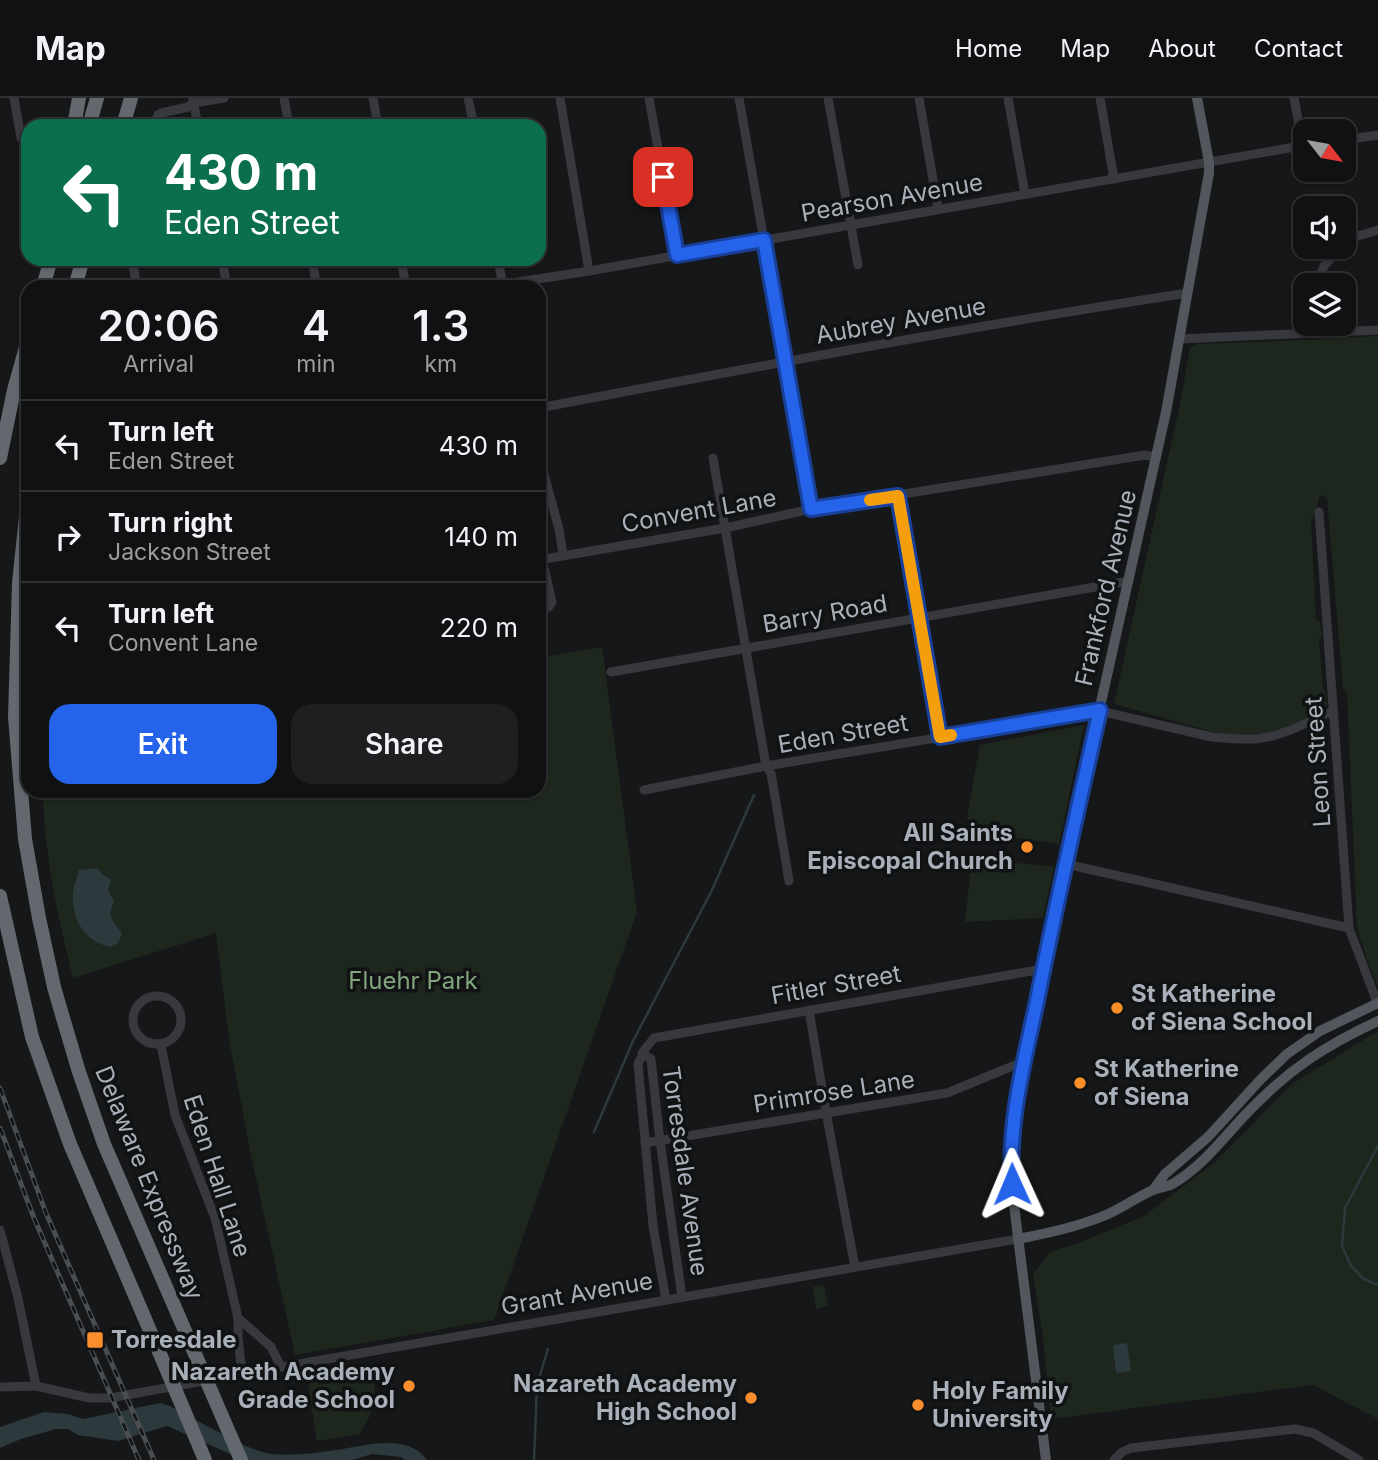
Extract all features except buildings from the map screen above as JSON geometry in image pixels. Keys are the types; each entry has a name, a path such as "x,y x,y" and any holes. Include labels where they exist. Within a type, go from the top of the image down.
{"highway":[{"path":"75,119 79,98"},
{"path":"91,119 97,98"},
{"path":"125,119 131,98"},
{"path":"0,458 21,365"},
{"name":"Delaware Expressway","path":"21,564 15,717 21,790"},
{"name":"Delaware Expressway","path":"22,798 25,839 39,918 54,987 79,1072 104,1144 241,1460"},
{"path":"0,896 32,1037 70,1144 205,1460"}],"main road":[{"name":"Frankford Avenue","path":"1046,1460 1012,1184 1014,1117 1043,969 1167,412 1209,173 1197,98"},
{"name":"Grant Avenue","path":"1153,1190 1165,1174 1208,1137 1287,1055 1320,1031 1378,1004"},
{"name":"Grant Avenue","path":"1018,1239 1054,1232 1091,1220 1125,1206 1153,1190 1172,1184 1217,1146 1285,1075 1338,1041 1378,1021"}],"street":[{"path":"14,98 21,138"},
{"path":"156,119 158,115 188,107 194,101 224,98"},
{"path":"284,98 288,119"},
{"path":"373,98 377,119"},
{"path":"468,98 472,119"},
{"path":"560,98 589,271"},
{"path":"649,98 677,255"},
{"path":"739,98 811,509"},
{"path":"828,98 858,265"},
{"path":"919,98 938,209"},
{"path":"1008,98 1026,194"},
{"path":"1100,98 1114,179"},
{"path":"1294,98 1298,119"},
{"path":"194,101 197,119"},
{"path":"1356,138 1378,135"},
{"name":"Pearson Avenue","path":"537,280 1293,147"},
{"path":"1356,237 1378,230"},
{"name":"Aubrey Avenue","path":"546,407 1031,317 1188,293"},
{"path":"1356,329 1378,330"},
{"path":"1180,338 1293,330"},
{"name":"Convent Lane","path":"546,558 725,528 811,509 1146,455 1156,457"},
{"path":"713,458 765,766 771,774 789,881"},
{"path":"546,482 564,554"},
{"path":"898,496 940,737"},
{"name":"Leon Street","path":"1319,512 1349,928 1378,1004"},
{"path":"546,580 552,602 546,608"},
{"name":"Barry Road","path":"611,671 1129,581"},
{"name":"Eden Street","path":"644,790 765,766 1100,710 1212,737 1238,739 1273,736 1333,711"},
{"path":"1066,864 1349,928"},
{"name":"Fitler Street","path":"642,1052 654,1038 661,1035 1043,969"},
{"path":"153,996 172,1001 179,1009 181,1019 175,1038 161,1045 142,1040 133,1027 136,1007 153,996"},
{"path":"809,1010 855,1267"},
{"name":"Eden Hall Lane","path":"161,1045 174,1115 215,1218 238,1318 243,1374"},
{"name":"Torresdale Avenue","path":"666,1300 653,1226 638,1064 642,1052 650,1059 682,1297"},
{"name":"Primrose Lane","path":"645,1143 947,1093 1024,1062"},
{"path":"0,1230 18,1298 36,1386"},
{"name":"Grant Avenue","path":"0,1387 36,1386 103,1399 1018,1239"},
{"path":"238,1318 271,1347 281,1367"},
{"path":"1114,1460 1131,1448 1295,1429 1313,1433 1359,1460"}],"green space":[{"path":"1378,336 1378,987 1357,928 1347,692 1343,688 1327,498 1320,495 1311,519 1316,621 1320,621 1323,688 1326,691 1327,705 1322,710 1284,728 1259,733 1232,734 1217,733 1114,704 1190,348 1197,344"},
{"name":"Fluehr Park","path":"602,647 637,912 494,1320 295,1355 250,1151 229,1039 216,933 73,978 49,862 43,798 546,798 546,657"},
{"path":"1084,725 1059,844 991,834 972,828 967,818 980,745"},
{"path":"1016,863 1054,867 1043,918 965,922 971,867 1002,869"},
{"path":"1378,1031 1378,1419 1313,1385 1051,1419 1044,1345 1033,1274 1050,1252 1144,1216 1213,1164 1293,1083"},
{"path":"824,1285 828,1306 816,1309 813,1287"},
{"path":"374,1373 373,1405 359,1434 317,1441 308,1382"}],"shaded area":[{"path":"97,868 111,879 108,891 114,901 111,915 122,933 118,943 110,947 94,940 82,930 75,915 73,891 79,870"},
{"path":"1127,1343 1131,1371 1116,1373 1113,1345"},
{"path":"160,1403 244,1445 266,1453 301,1454 397,1443 418,1451 427,1460 405,1460 401,1457 372,1454 352,1460 244,1460 167,1426 118,1441 78,1435 68,1429 56,1429 0,1448 0,1427 44,1412 68,1414 83,1419"}],"waterway":[{"path":"594,1132 633,1041 711,892 754,795"},
{"path":"1378,1146 1345,1208 1342,1246 1351,1266 1364,1279 1378,1285"},
{"path":"534,1460 537,1385 548,1349"}],"railway":[{"path":"0,1088 46,1213 154,1460"},
{"path":"0,1128 34,1218 139,1460"}],"slow traffic":[{"path":"870,500 898,496 940,737 951,735"}],"place":[{"name":"All Saints Episcopal Church","path":"1027,847"},
{"name":"St Katherine of Siena School","path":"1117,1008"},
{"name":"St Katherine of Siena","path":"1080,1083"},
{"name":"Torresdale","path":"95,1340"},
{"name":"Nazareth Academy Grade School","path":"409,1386"},
{"name":"Nazareth Academy High School","path":"751,1398"},
{"name":"Holy Family University","path":"918,1405"}],"route":[{"path":"663,177 677,255 764,240 811,509 898,496 940,737 1100,710 1015,1108 1011,1149 1012,1184"}]}
